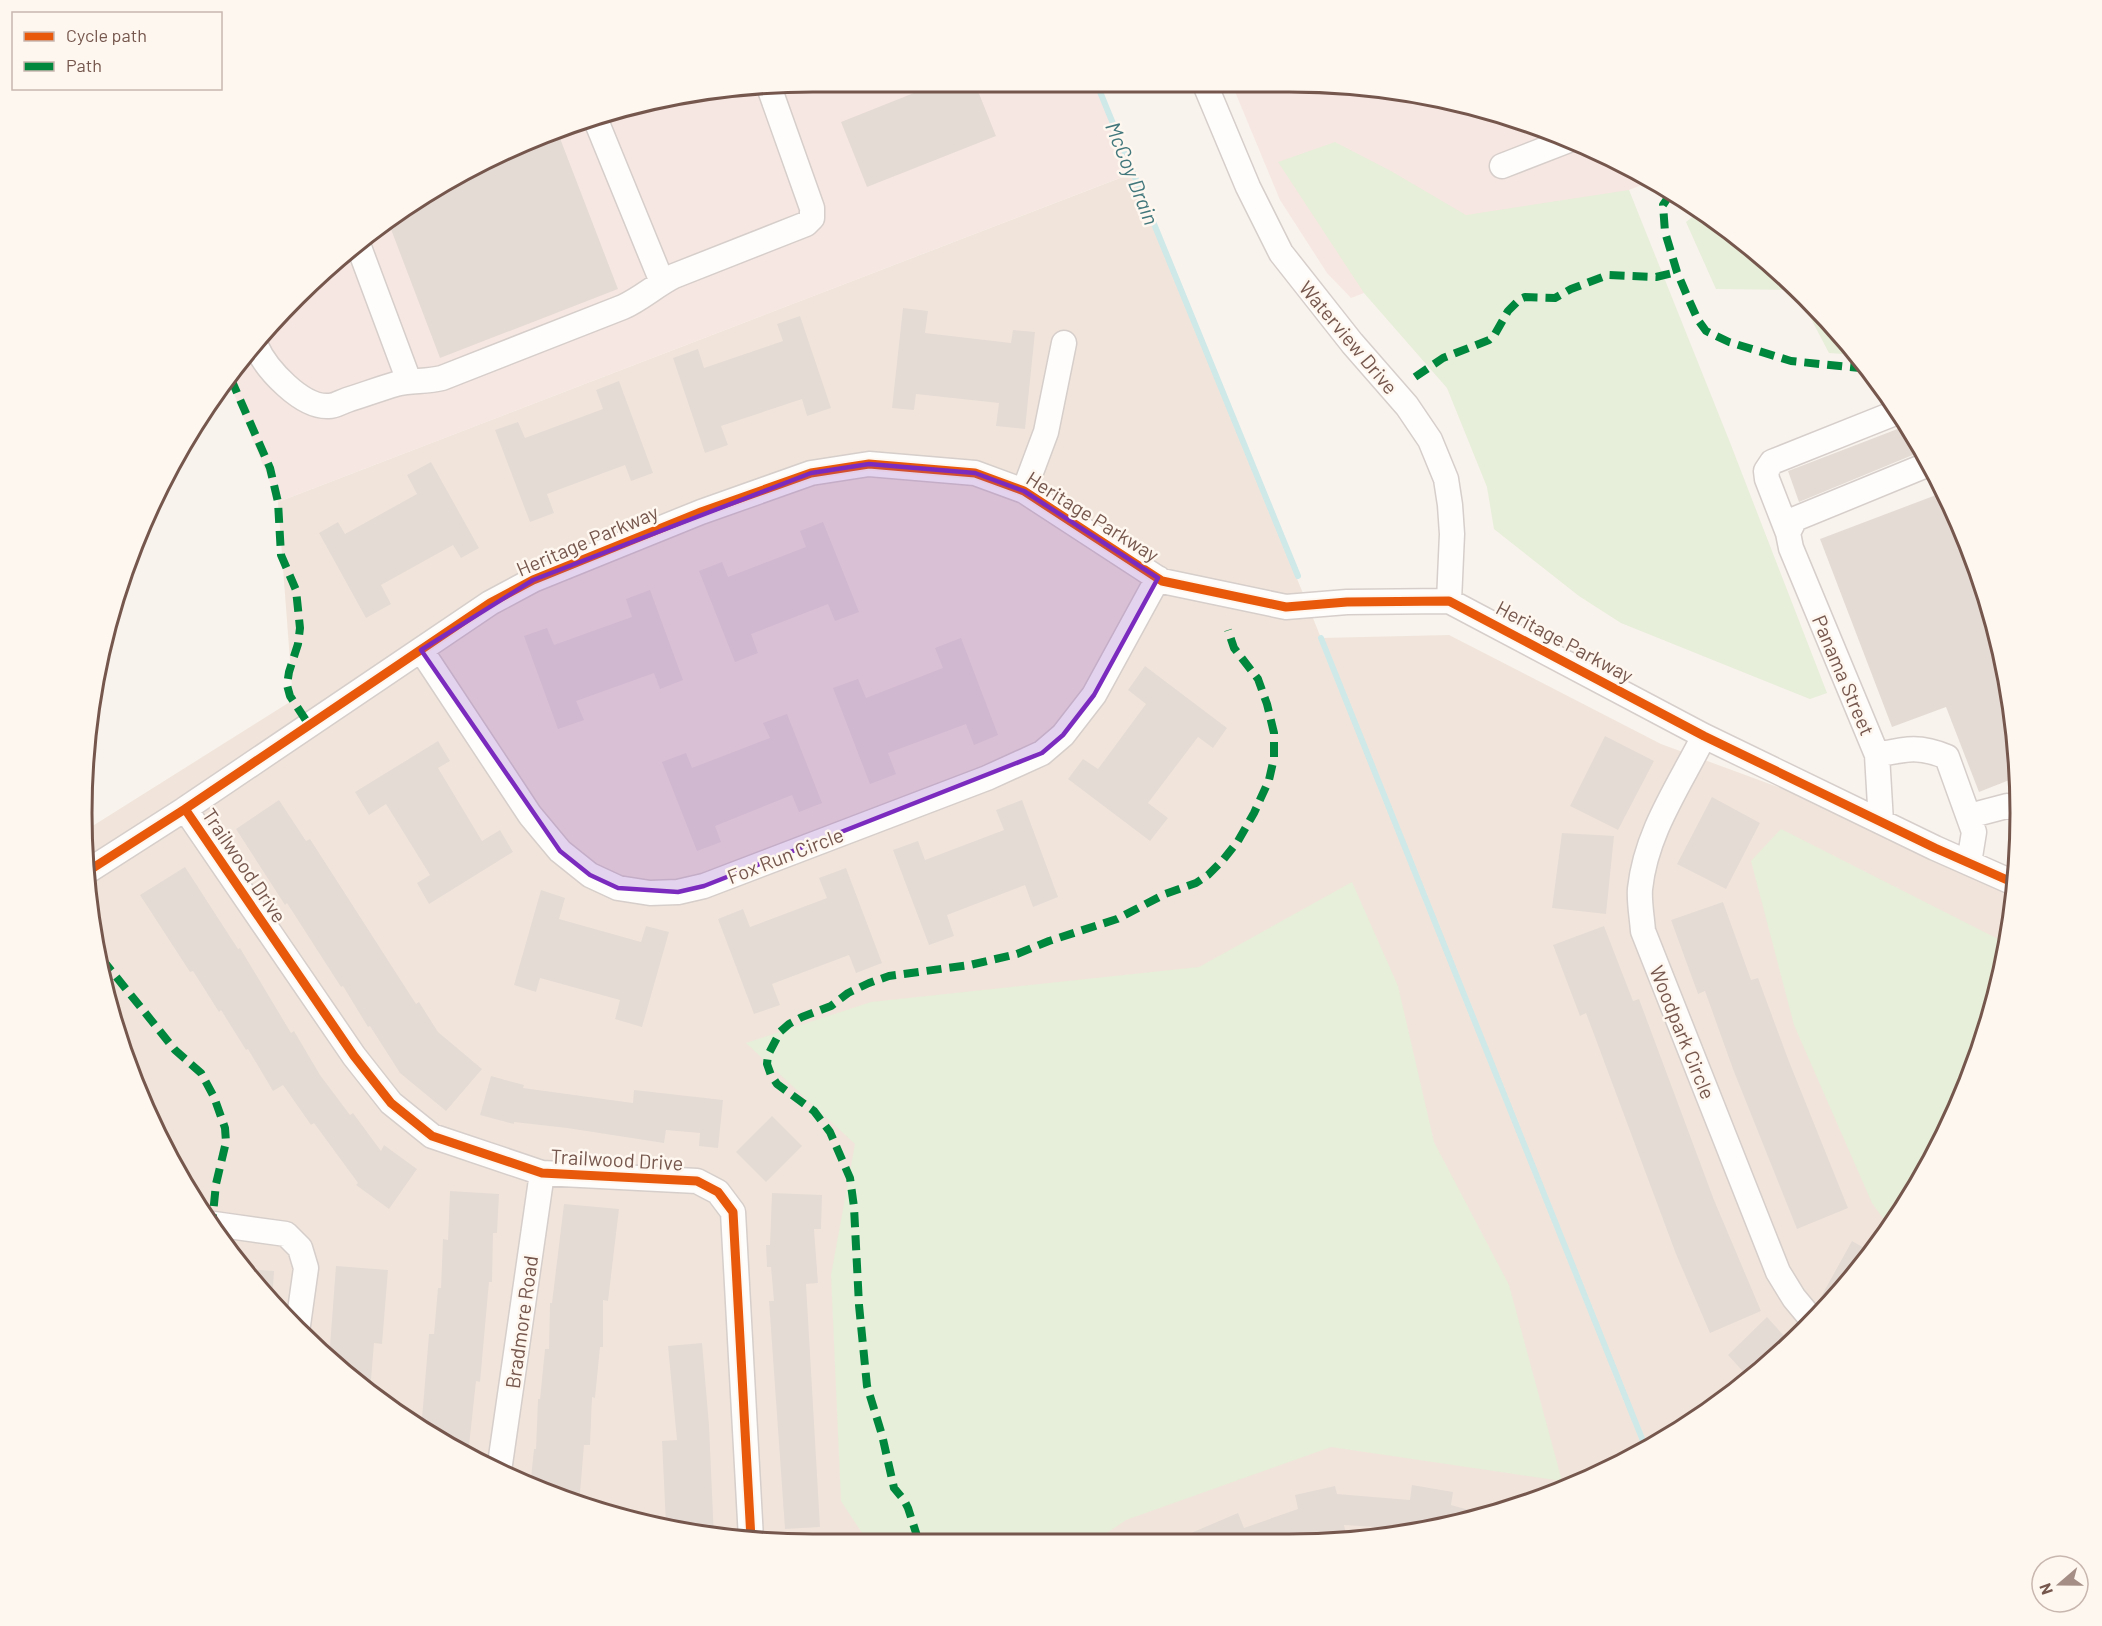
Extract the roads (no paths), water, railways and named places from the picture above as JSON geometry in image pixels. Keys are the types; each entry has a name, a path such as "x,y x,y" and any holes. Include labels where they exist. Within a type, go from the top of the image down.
{"street":[{"name":"Waterview Drive","path":"1208,92 1248,187 1281,253 1352,343 1407,405 1430,440 1446,478 1450,505 1452,534 1449,601"},
{"path":"259,352 272,373 303,398 314,404 329,406 409,381 425,382 463,370 630,304 662,282 806,224 812,218 812,208 771,93"},
{"path":"598,125 662,282"},
{"path":"1502,166 1559,144"},
{"path":"361,252 409,381"},
{"path":"1024,491 1046,432 1064,343"},
{"name":"Panama Street","path":"1881,822 1877,755 1791,548 1766,471 1772,462 1891,415"},
{"name":"Heritage Parkway","path":"94,867 185,809 490,603 533,580 701,512 811,473 869,464 975,473 1024,491 1162,581 1286,607 1347,602 1449,601 1704,735 1881,822 2007,879"},
{"path":"1788,533 1795,519 1922,467"},
{"name":"Fox Run Circle","path":"421,650 530,815 560,852 590,875 618,888 650,893 678,892 715,882 987,778 1042,753 1064,735 1094,695 1158,578"},
{"name":"Woodpark Circle","path":"1704,735 1655,828 1646,854 1640,891 1643,931 1778,1272 1794,1299 1807,1314"},
{"path":"1877,755 1911,748 1936,752 1947,757 1974,832 1969,863"},
{"path":"1969,816 2010,806"},
{"name":"Trailwood Drive","path":"185,809 354,1056 391,1103 432,1136 542,1173 697,1180 718,1192 733,1212 751,1531"},
{"name":"Bradmore Road","path":"500,1463 542,1173"},
{"path":"221,1225 285,1234 300,1248 306,1268 299,1319"}],"waterway":[{"name":"McCoy Drain","path":"1100,92 1298,576"},
{"path":"1321,638 1643,1442"}]}
